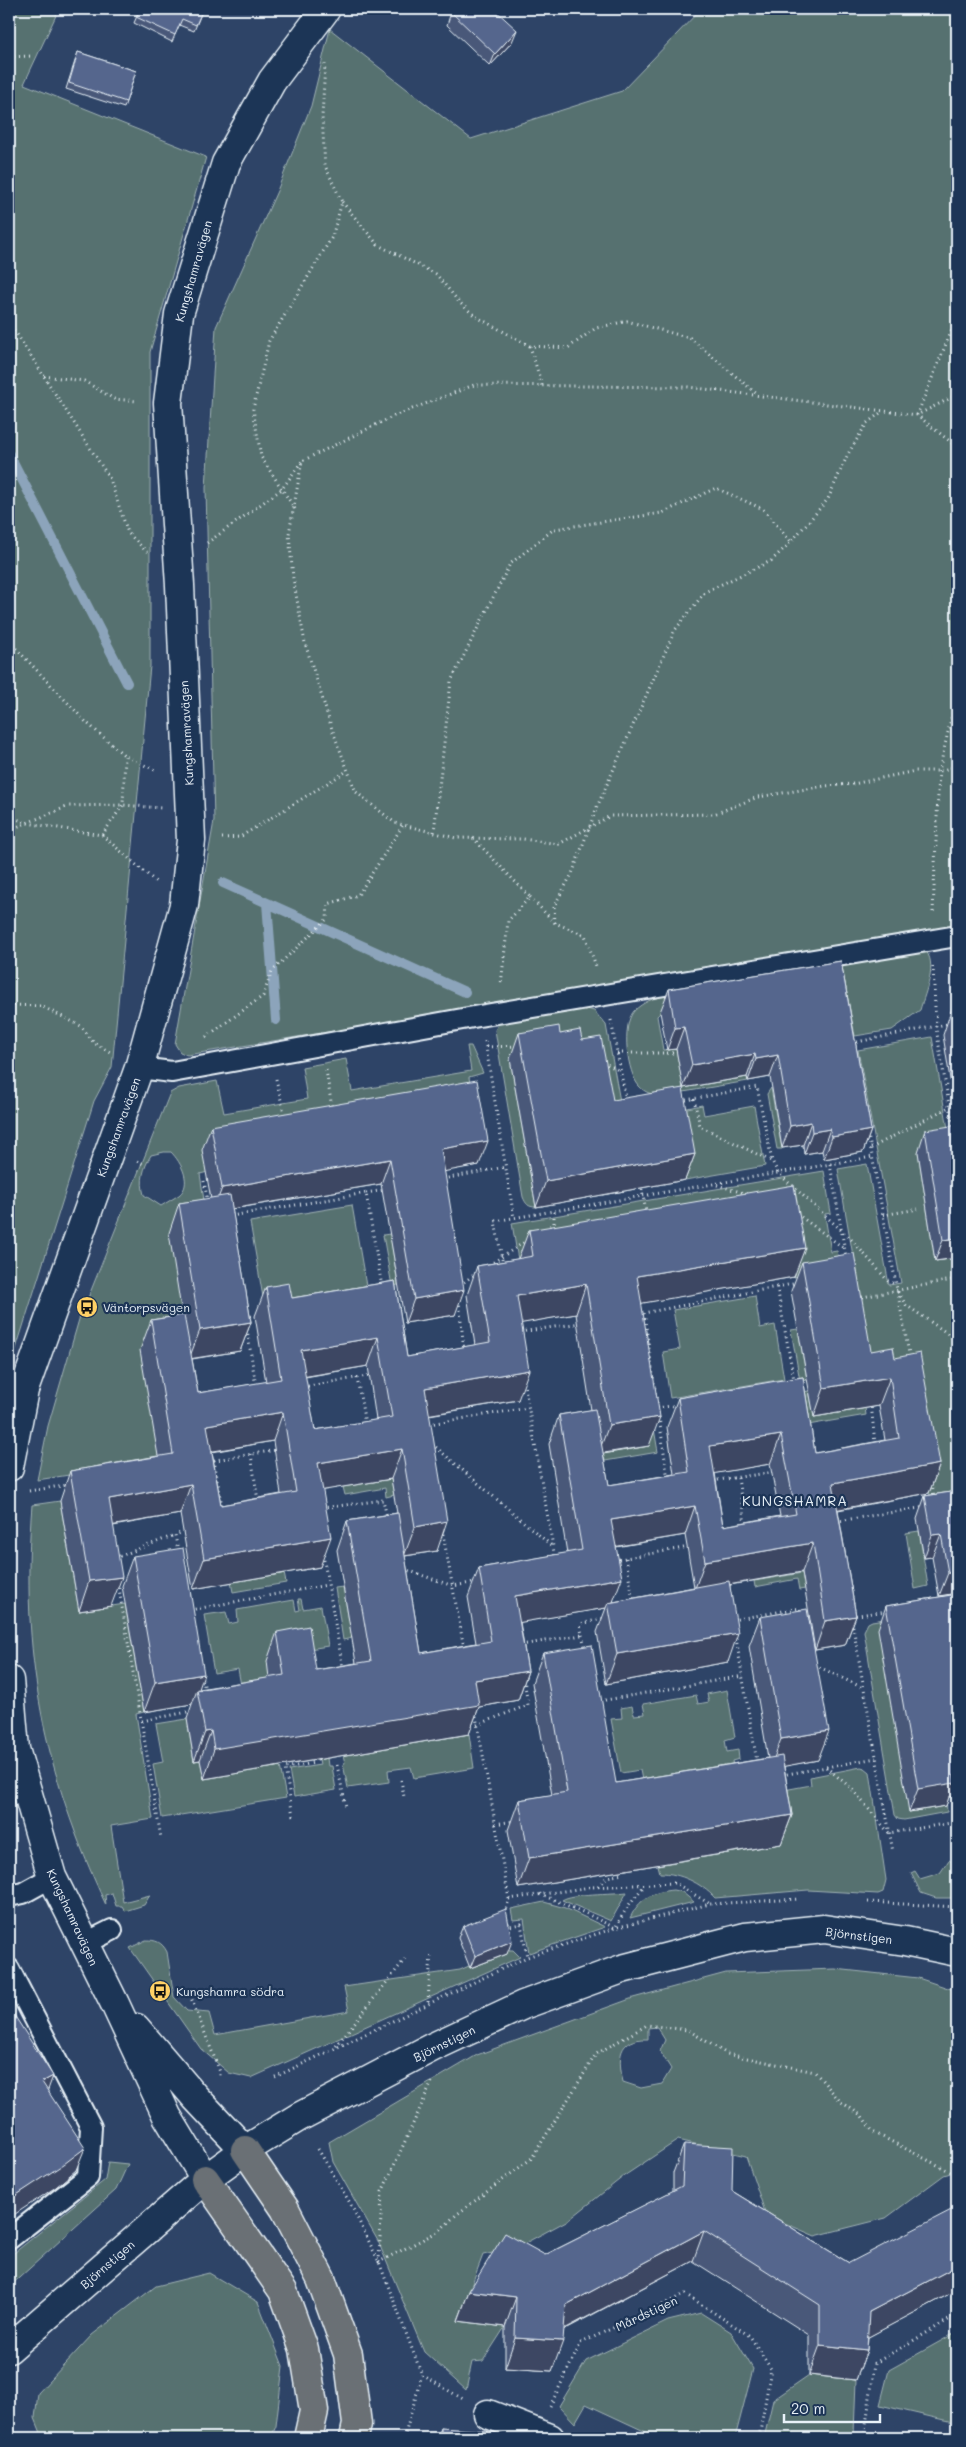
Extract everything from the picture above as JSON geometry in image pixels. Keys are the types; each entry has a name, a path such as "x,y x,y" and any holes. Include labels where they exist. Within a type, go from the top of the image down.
{"highway":[{"path":"245,2150 285,2209 321,2279 348,2354 357,2424 354,2438"},
{"path":"205,2179 283,2291 304,2349 314,2411 308,2438"}],"street":[{"name":"Kungshamravägen","path":"9,1467 24,1390 138,1068 184,905 191,840 179,575 168,404 178,314 226,163 272,81 326,9"},
{"name":"Kungshamravägen","path":"9,1680 14,1749 52,1877 115,2004 167,2116 205,2179"},
{"name":"Björnstigen","path":"9,2349 205,2179 245,2150 299,2117 431,2048 523,2005 622,1969 745,1937 824,1929 904,1941 957,1952"},
{"name":"Kungshamravägen","path":"115,2004 195,2097 245,2150"},
{"path":"488,2414 544,2435"}],"lane":[{"path":"138,1068 172,1072 479,1016 957,936"},
{"path":"9,1913 16,1894 52,1877"},
{"path":"84,1944 112,1930"},
{"path":"9,1969 91,2127 88,2177 9,2239"}],"path":[{"path":"9,58 32,56"},
{"path":"325,60 322,118 325,166 342,202 378,245 436,274 459,302 475,316 530,346 568,348 596,328 627,321 690,338 759,396"},
{"path":"295,509 261,457 253,409 269,341 332,237 342,202"},
{"path":"917,414 957,317"},
{"path":"9,322 110,479 128,533 179,575 282,489 302,461 394,416 474,385 688,387 917,414 957,395"},
{"path":"530,346 542,386"},
{"path":"43,376 84,380 114,399 168,404"},
{"path":"555,923 554,906 572,874 589,828 675,630 705,592 771,561 791,542 828,499 848,454 867,423 884,410"},
{"path":"917,414 957,447"},
{"path":"302,461 295,509 289,534 293,578 305,643 347,771 356,792 395,823 456,838 523,839 559,844 610,816 714,814 758,797 825,786 853,784 915,771 940,771 957,766"},
{"path":"434,832 451,681 510,564 554,529 662,513 716,488 764,509 791,542"},
{"path":"9,641 86,722 125,756 189,798"},
{"path":"954,1132 936,1028 932,941 940,771 957,693"},
{"path":"102,835 123,805 125,756"},
{"path":"191,840 240,837 347,771"},
{"path":"9,830 69,806 123,805 189,798"},
{"path":"9,816 28,822 102,835 184,905"},
{"path":"200,1042 262,996 272,971 327,918 328,904 358,896 403,825"},
{"path":"473,838 555,923 585,936 606,995 626,1103"},
{"path":"505,1012 499,996 508,921 530,897"},
{"path":"9,1005 41,1006 81,1026 94,1043 138,1068"},
{"path":"479,1016 486,1047 514,1218"},
{"path":"851,1043 936,1028 957,1022"},
{"path":"850,1034 853,1053"},
{"path":"486,1047 524,1046"},
{"path":"617,1053 674,1053"},
{"path":"599,1060 620,1071"},
{"path":"325,1063 333,1111"},
{"path":"274,1071 280,1103 286,1119"},
{"path":"675,1102 757,1087 772,1161 778,1173 850,1238 888,1281 896,1284"},
{"path":"694,1099 700,1126 772,1161"},
{"path":"871,1148 949,1107"},
{"path":"867,1129 910,1362 902,1364"},
{"path":"503,1266 495,1221 872,1157"},
{"path":"830,1164 848,1266"},
{"path":"438,1180 505,1167"},
{"path":"640,1179 647,1219"},
{"path":"204,1181 208,1207"},
{"path":"716,1184 753,1196"},
{"path":"231,1225 230,1216 390,1189"},
{"path":"366,1193 383,1293"},
{"path":"883,1215 918,1209"},
{"path":"539,1233 554,1223 554,1211"},
{"path":"796,1213 845,1249"},
{"path":"487,1267 531,1238"},
{"path":"465,1359 458,1286 480,1272"},
{"path":"853,1298 957,1279"},
{"path":"636,1314 802,1282"},
{"path":"777,1287 810,1466"},
{"path":"897,1290 906,1305 957,1340"},
{"path":"244,1308 258,1395"},
{"path":"644,1313 669,1487"},
{"path":"246,1318 265,1314"},
{"path":"515,1333 586,1322"},
{"path":"294,1388 375,1374"},
{"path":"356,1378 365,1425"},
{"path":"523,1380 555,1561"},
{"path":"303,1387 305,1396"},
{"path":"870,1399 875,1446"},
{"path":"657,1408 687,1404"},
{"path":"423,1425 528,1408"},
{"path":"428,1449 426,1439 553,1547"},
{"path":"205,1462 287,1448"},
{"path":"251,1454 259,1506"},
{"path":"214,1460 223,1512"},
{"path":"660,1488 819,1465"},
{"path":"830,1522 936,1505 930,1474"},
{"path":"738,1478 746,1527"},
{"path":"28,1491 73,1484"},
{"path":"317,1509 383,1500 387,1519"},
{"path":"838,1521 839,1530"},
{"path":"442,1527 465,1654"},
{"path":"115,1568 114,1558 191,1530"},
{"path":"175,1535 178,1553"},
{"path":"606,1561 692,1546"},
{"path":"322,1547 327,1585 344,1675"},
{"path":"626,1558 633,1604"},
{"path":"396,1567 453,1586 481,1581"},
{"path":"117,1577 161,1838"},
{"path":"189,1610 327,1585"},
{"path":"188,1600 191,1619"},
{"path":"850,1606 893,1852"},
{"path":"732,1620 800,1608 801,1617"},
{"path":"851,1616 896,1609"},
{"path":"727,1613 732,1620 758,1769"},
{"path":"587,1654 580,1624 607,1618"},
{"path":"520,1654 518,1645 582,1635"},
{"path":"808,1661 863,1688"},
{"path":"477,1725 528,1705 523,1671"},
{"path":"202,1672 207,1700"},
{"path":"598,1701 743,1676"},
{"path":"596,1694 600,1711"},
{"path":"474,1707 509,1899 506,1915"},
{"path":"142,1721 199,1710"},
{"path":"189,1712 190,1721"},
{"path":"780,1775 876,1758"},
{"path":"293,1816 285,1768 315,1762"},
{"path":"337,1765 346,1807"},
{"path":"826,1767 851,1788 889,1833"},
{"path":"401,1780 404,1796"},
{"path":"495,1824 521,1820"},
{"path":"889,1833 957,1822"},
{"path":"598,1887 607,1876 623,1874"},
{"path":"509,1899 598,1887 675,1883 710,1904"},
{"path":"540,1894 615,1928 628,1906 644,1885"},
{"path":"507,1920 509,1926 521,1924 527,1957"},
{"path":"428,2003 431,1954"},
{"path":"334,2048 406,1958"},
{"path":"190,1995 220,2072 219,2081"},
{"path":"379,2262 440,2231 456,2215 532,2158 596,2054 647,2025 688,2030 727,2054 815,2072 840,2101 862,2116 873,2132 957,2175"},
{"path":"379,2262 382,2192 436,2074"},
{"path":"318,2149 350,2203 379,2262 422,2375 404,2438"},
{"name":"Mårdstigen","path":"544,2435 581,2343 684,2294 750,2336 771,2369 759,2438"},
{"path":"864,2438 875,2363 957,2315"},
{"path":"422,2375 488,2414"}],"green space":[{"path":"9,9 59,9 24,84 206,157 150,352 150,666 112,1067 94,1101 9,1371"},
{"path":"701,9 957,9 957,929 187,1055 180,1052 175,1044 214,821 206,488 216,327 277,191 311,106 330,29 471,139 622,91"},
{"path":"924,949 928,955 931,970 920,1010 892,1030 855,1036 841,963"},
{"path":"829,965 661,1012 657,1016 663,1050 676,1049 679,1066 691,1086 747,1077 748,1081 660,1096 649,1093 639,1086 631,1070 627,1049 630,1018 637,1008 665,995"},
{"path":"584,1008 594,1011 606,1025 621,1107 510,1059 536,1207 529,1206 523,1197 495,1030 500,1021"},
{"path":"932,1037 951,1146 918,1152 935,1261 957,1258 957,1513 942,1516 929,1493 910,1383 876,1389 838,1169 867,1164 889,1285 901,1283 858,1050"},
{"path":"467,1046 471,1046 483,1073 469,1077 473,1104 200,1174 208,1227 189,1359 159,1461 37,1480 48,1426 80,1316 87,1318 94,1301 88,1298 170,1093 179,1088 217,1081 224,1113 307,1099 302,1067 346,1059 352,1091 471,1071","holes":["171,1152 182,1167 185,1185 179,1195 161,1206 144,1195 143,1175 151,1155"]},
{"path":"771,1088 782,1149 777,1149 767,1094"},
{"path":"702,1105 704,1115 754,1106 765,1166 685,1180 673,1111"},
{"path":"824,1171 831,1213 825,1214 825,1216 831,1252 837,1251 841,1268 794,1277 518,1260 512,1223"},
{"path":"352,1205 366,1286 264,1303 250,1222"},
{"path":"390,1234 398,1285 392,1286 383,1235"},
{"path":"755,1296 760,1328 775,1325 784,1379 670,1398 663,1352 680,1349 673,1310"},
{"path":"798,1329 807,1380 800,1381 791,1330"},
{"path":"809,1391 814,1417 865,1408 866,1415 808,1425 802,1392"},
{"path":"652,1417 658,1452 605,1461 603,1454 648,1446"},
{"path":"391,1479 394,1495 386,1497 385,1488 345,1495 343,1487"},
{"path":"60,1501 79,1611 125,1604 144,1712 136,1714 153,1819 111,1826 123,1902 150,1895 144,1905 125,1911 122,1906 116,1906 112,1893 105,1895 106,1905 84,1855 66,1807 52,1759 41,1710 34,1661 30,1611 29,1559 32,1505"},
{"path":"919,1531 928,1586 915,1589 906,1533"},
{"path":"284,1573 286,1583 233,1592 231,1582"},
{"path":"802,1573 805,1589 799,1590 797,1579 755,1587 754,1581"},
{"path":"343,1587 352,1638 343,1640 335,1588"},
{"path":"298,1599 301,1599 303,1609 321,1606 328,1646 309,1649 243,1696 238,1669 214,1673 204,1615 226,1612 229,1624 238,1622 237,1610 294,1600 296,1611 300,1610"},
{"path":"934,1611 947,1812 904,1820 898,1819 895,1815 864,1631 868,1623 872,1621"},
{"path":"727,1690 735,1737 725,1740 727,1752 738,1750 739,1759 732,1761 735,1775 644,1790 640,1770 621,1773 611,1719 622,1718 621,1708 632,1706 634,1715 645,1714 643,1704 696,1695 698,1704 709,1702 707,1694"},
{"path":"187,1719 194,1761 200,1760 204,1778 280,1766 286,1798 162,1818 153,1764 163,1762 156,1724"},
{"path":"469,1734 474,1768 414,1778 411,1767 388,1770 389,1782 348,1788 343,1755"},
{"path":"327,1758 328,1766 332,1766 336,1790 294,1797 289,1770 320,1765 319,1759"},
{"path":"861,1767 870,1772 886,1880 883,1892 878,1894 808,1890 715,1898 690,1880 668,1873 660,1873 658,1865 781,1844 784,1790 811,1785 810,1777"},
{"path":"949,1860 957,1865 957,1898 936,1898 921,1893 911,1873 915,1871 920,1879 940,1873"},
{"path":"673,1890 682,1892 694,1902 630,1918 642,1901 653,1895"},
{"path":"627,1892 611,1921 562,1900 583,1895"},
{"path":"544,1902 565,1908 605,1927 529,1953 524,1919 513,1920 511,1909"},
{"path":"146,1940 158,1942 167,1952 174,1997 187,2011 209,2013 215,2035 349,2011 344,1987 460,1970 469,1966 470,1968 507,1954 507,1950 513,1950 520,1957 251,2078 229,2073 201,2049 130,1948"},
{"path":"835,1969 918,1978 957,1991 957,2171 944,2175 886,2218 815,2236 766,2215 746,2156 678,2140 624,2176 570,2219 516,2248 483,2255 458,2320 505,2327 483,2361 472,2362 466,2390 424,2352 378,2241 333,2162 329,2142 477,2055 633,1998 726,1973","holes":["657,2027 665,2040 660,2051 671,2069 662,2084 641,2088 623,2082 620,2065 622,2051 625,2046 630,2042 648,2039 648,2028"]},
{"path":"108,2162 128,2164 116,2190 9,2287 9,2257 105,2180"},
{"path":"209,2273 258,2302 283,2366 276,2426 271,2438 43,2438 35,2418 38,2393 92,2335 156,2286"},
{"path":"701,2313 731,2332 753,2369 735,2438 659,2438 586,2404 575,2423 559,2406 586,2361 668,2321"},
{"path":"957,2332 957,2423 880,2405 889,2370"},
{"path":"809,2375 856,2380 854,2434 838,2438 764,2438 773,2400"}],"building":[{"path":"140,9 203,9 196,25 182,19 175,35 136,17"},
{"path":"454,9 494,9 517,30 495,54 451,12"},
{"path":"78,52 136,71 126,102 69,83"},
{"path":"841,961 871,1130 832,1137 830,1129 812,1132 811,1122 790,1126 778,1055 756,1059 755,1054 692,1065 684,1027 675,1028 669,989"},
{"path":"957,1004 957,1028 953,1005"},
{"path":"559,1026 560,1034 580,1030 582,1040 601,1037 613,1100 683,1088 695,1154 546,1181 519,1033"},
{"path":"477,1080 488,1141 441,1149 464,1290 414,1299 390,1159 222,1188 211,1126"},
{"path":"957,1125 957,1238 943,1240 925,1130"},
{"path":"794,1185 805,1248 637,1276 660,1417 609,1425 586,1284 517,1296 529,1370 425,1388 447,1521 415,1527 402,1449 318,1463 331,1537 204,1559 191,1484 109,1499 122,1577 89,1581 70,1471 173,1454 151,1320 184,1315 198,1393 281,1379 266,1287 289,1283 292,1298 395,1281 407,1357 490,1342 477,1266 533,1256 529,1230","holes":["378,1337 392,1417 315,1430 301,1350","283,1412 296,1492 221,1505 207,1425"]},
{"path":"230,1195 251,1322 200,1330 179,1203"},
{"path":"854,1253 871,1351 893,1347 895,1358 920,1353 940,1464 833,1483 856,1616 825,1621 813,1543 705,1561 695,1506 611,1520 622,1578 515,1596 528,1671 475,1680 479,1705 214,1749 211,1731 205,1732 197,1690 284,1675 277,1632 309,1626 316,1670 371,1661 347,1521 398,1513 421,1653 491,1641 479,1568 582,1550 559,1415 595,1409 609,1485 689,1472 678,1398 776,1381 803,1377 815,1453 899,1438 890,1377 824,1388 802,1262","holes":["781,1435 796,1514 723,1526 710,1446"]},
{"path":"957,1491 957,1572 948,1573 941,1534 932,1535 925,1496"},
{"path":"183,1548 204,1674 155,1682 133,1556"},
{"path":"729,1581 738,1633 617,1654 608,1603"},
{"path":"957,1594 957,1774 954,1775 955,1783 918,1789 886,1606"},
{"path":"807,1609 829,1731 781,1739 760,1617"},
{"path":"592,1645 616,1783 782,1756 792,1815 529,1858 519,1800 567,1792 543,1653"},
{"path":"506,1909 512,1941 475,1956 463,1926"},
{"path":"9,2007 53,2076 42,2082 85,2148 9,2200"},
{"path":"684,2144 733,2147 732,2191 849,2263 957,2207 957,2266 869,2312 867,2350 820,2345 820,2305 704,2231 566,2305 563,2341 515,2338 516,2297 469,2291 505,2233 545,2255 682,2186"},
{"path":"441,2428 488,2431 487,2438 441,2438"}],"waterway":[{"path":"9,454 127,683"},
{"path":"223,883 465,992"},
{"path":"267,903 276,1020"}],"place":[{"name":"Väntorpsvägen","path":"87,1307"},
{"name":"Kungshamra södra","path":"160,1991"}],"district":[{"name":"KUNGSHAMRA","path":"795,1500"}]}
